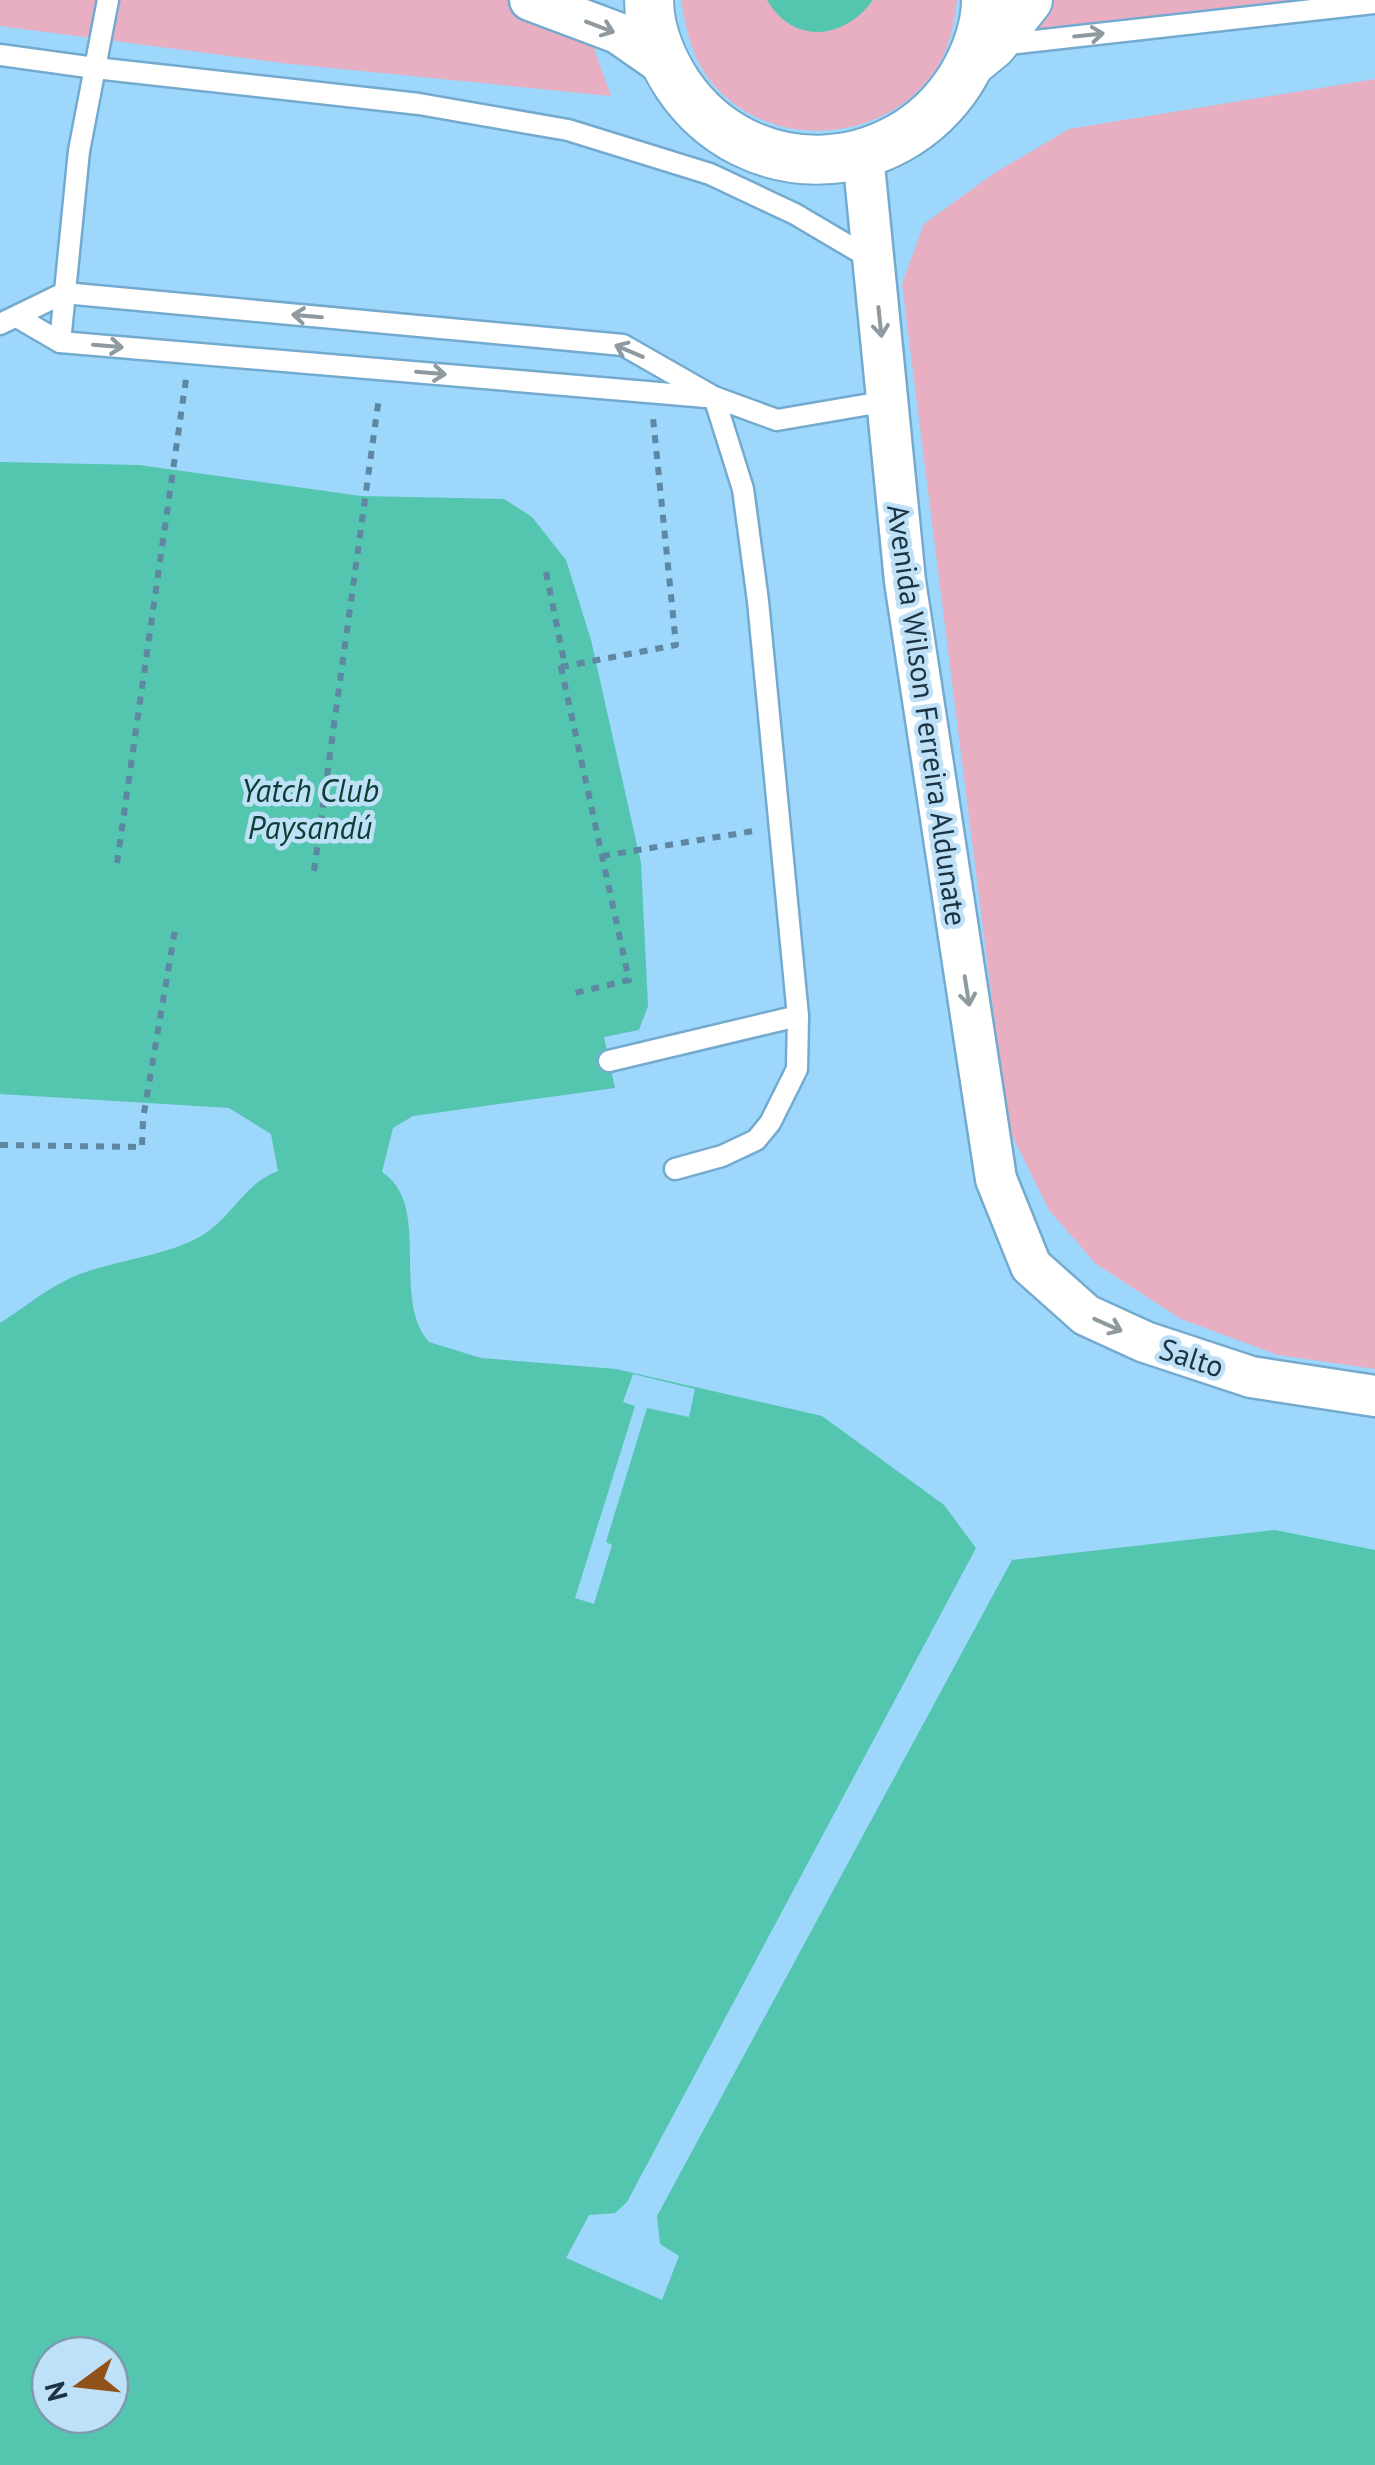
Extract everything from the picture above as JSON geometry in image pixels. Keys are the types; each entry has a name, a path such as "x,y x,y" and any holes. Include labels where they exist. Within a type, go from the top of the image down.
{"street":[{"path":"530,0 618,33 664,64"},
{"path":"649,0 649,16 664,64 693,107 730,135 775,156 819,161 863,155 909,134 946,103 983,35 1028,0"},
{"name":"Avenida Wilson Ferreira Aldunate","path":"863,155 905,581 996,1180 1031,1266"},
{"name":"Salto","path":"1031,1266 1086,1315 1146,1342 1251,1377 1375,1396"}],"lane":[{"path":"60,342 78,151 108,0"},
{"path":"983,35 1375,3"},
{"path":"0,55 419,104 568,130 710,174 795,214 874,260"},
{"path":"9,321 64,293 623,345 714,397 777,420 888,401"},
{"path":"9,321 60,342 714,397"},
{"path":"675,1170 722,1156 756,1140 770,1123 797,1069 798,1016 743,490 714,397"},
{"path":"609,1061 798,1016"}],"path":[{"path":"117,863 190,352"},
{"path":"314,871 382,369"},
{"path":"562,667 676,644 650,392"},
{"path":"546,572 562,667 628,980 575,993"},
{"path":"602,856 780,827"},
{"path":"0,1145 142,1147 175,930"}],"shaded area":[{"path":"0,0 590,0 595,52 611,96 282,63 0,26"},
{"path":"681,0 957,0 944,55 912,97 885,115 855,126 823,131 791,128 760,119 733,103 709,79 698,60"},
{"path":"1054,0 1307,0 1035,32 1028,27 1031,18"},
{"path":"1375,79 1375,1369 1278,1355 1181,1319 1096,1264 1049,1210 1008,1127 902,284 924,224 993,174 1069,129"}],"water":[{"path":"767,0 873,0 848,23 820,32 791,25"},
{"name":"Yatch Club Paysandú","path":"0,462 139,465 361,496 504,499 532,517 566,560 591,640 641,863 648,1006 639,1030 604,1037 615,1088 413,1116 393,1128 382,1172 397,1187 405,1206 412,1302 429,1342 481,1358 616,1369 822,1416 944,1505 976,1548 1012,1560 1275,1530 1375,1550 1375,2465 0,2465 0,1323 75,1276 176,1247 203,1235 257,1183 278,1171 271,1134 229,1108 0,1094"}],"pier":[{"path":"633,1374 695,1389 689,1417 647,1408 606,1542 612,1545 594,1604 575,1598 635,1406 623,1402"},
{"path":"976,1548 1012,1560 657,2216 660,2244 679,2256 662,2300 566,2258 589,2215 615,2213 627,2202"}]}
